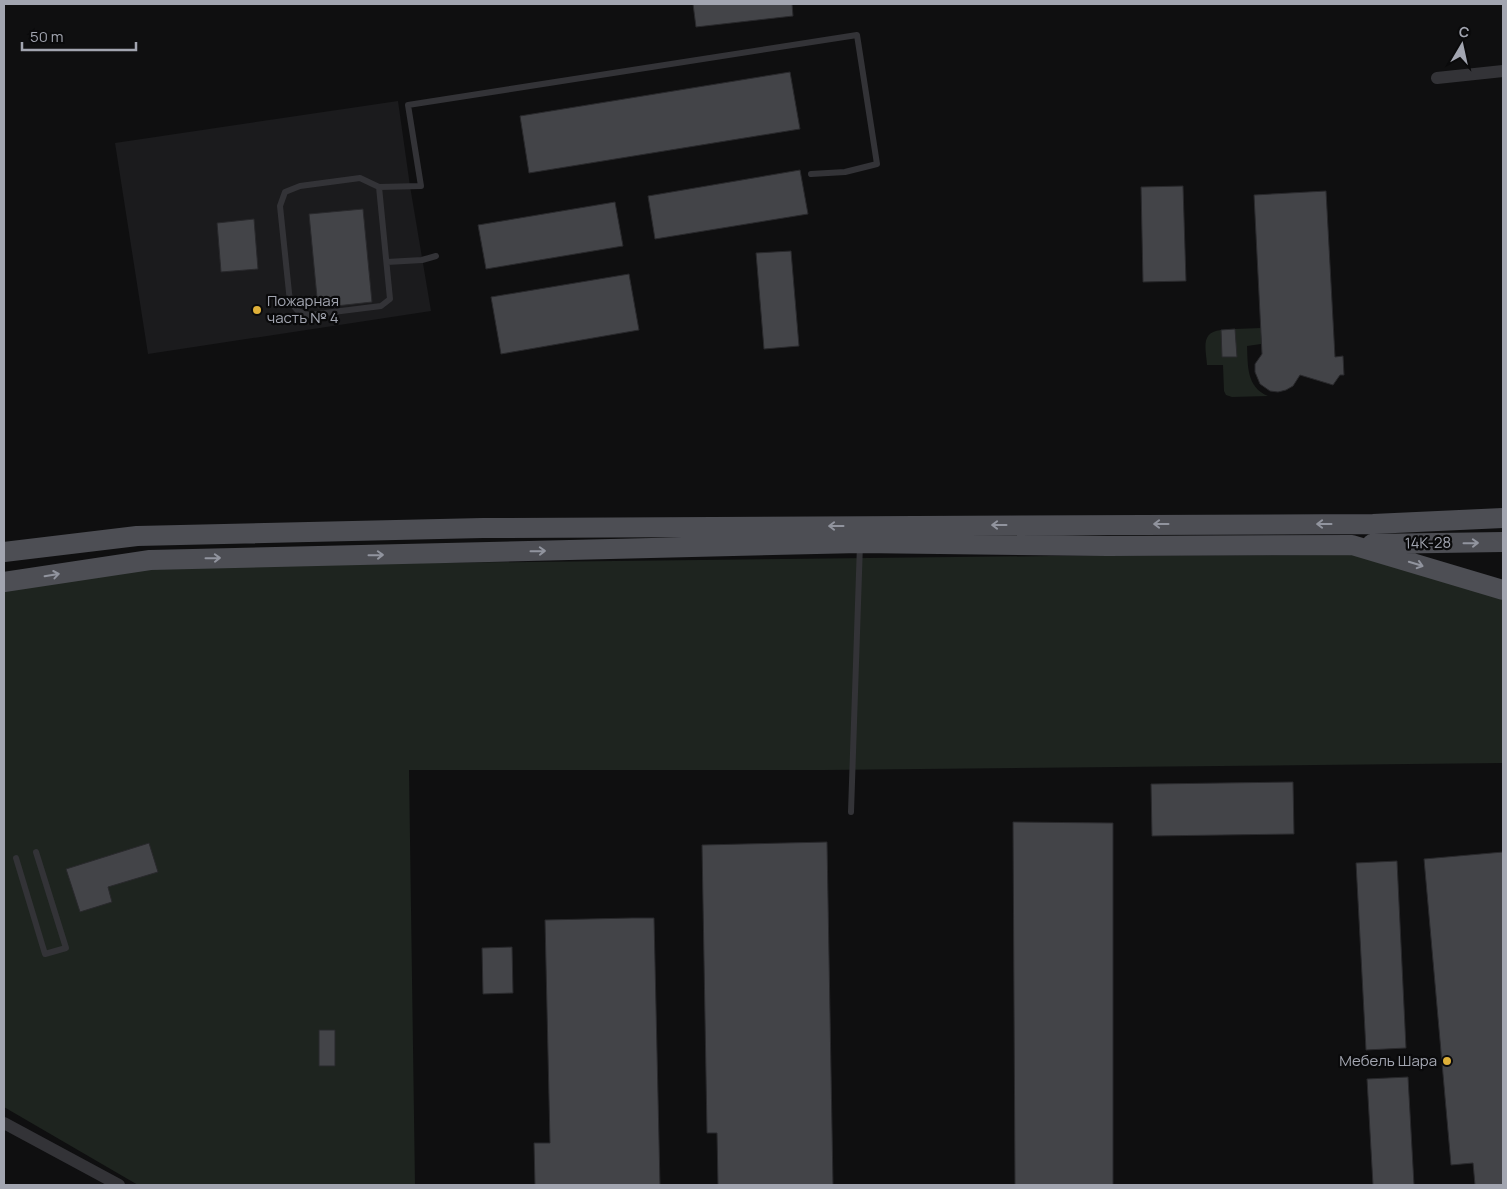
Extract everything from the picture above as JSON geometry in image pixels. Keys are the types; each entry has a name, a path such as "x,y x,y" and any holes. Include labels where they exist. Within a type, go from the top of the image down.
{"main road":[{"path":"1373,524 1503,506"},
{"name":"14К-28","path":"4,552 137,536 473,528 1373,524 1503,518"},
{"name":"14К-28","path":"4,582 150,560 860,543 1107,546 1503,542"},
{"path":"1352,544 1503,590"}],"street":[{"path":"1437,78 1503,70"},
{"path":"4,1123 119,1185"}],"lane":[{"path":"379,187 390,299 381,306 309,315 298,311 290,302 280,206 285,192 300,186 360,178 379,187 421,186 408,105 857,35 876,164 845,172 811,174"},
{"path":"387,262 422,260 436,256"},
{"path":"850,812 860,543"},
{"path":"16,858 45,954 66,948 36,852"}],"shaded area":[{"path":"398,101 431,311 148,354 115,143"},
{"path":"1261,328 1261,344 1247,346 1248,368 1256,387 1268,396 1232,397 1226,395 1224,391 1223,365 1207,365 1205,347 1207,338 1214,331 1221,330 1223,357 1236,357 1235,329"},
{"path":"1362,555 1503,599 1503,763 825,770 409,770 415,1185 138,1185 4,1107 4,591 167,566 1050,556"}],"building":[{"path":"693,4 792,4 793,16 696,27"},
{"path":"790,72 800,129 529,173 520,116"},
{"path":"800,170 808,214 655,239 648,196"},
{"path":"1183,186 1186,281 1143,282 1141,187"},
{"path":"1326,191 1335,357 1343,356 1344,375 1340,375 1333,385 1300,375 1293,386 1286,390 1270,391 1260,384 1255,372 1255,364 1262,354 1254,195"},
{"path":"615,202 623,246 486,269 478,225"},
{"path":"363,209 372,302 318,308 309,214"},
{"path":"254,219 258,269 221,272 217,223"},
{"path":"791,251 799,346 764,349 756,253"},
{"path":"629,274 639,330 501,354 491,297"},
{"path":"1235,329 1237,357 1222,357 1221,330"},
{"path":"1293,782 1294,834 1152,836 1151,784"},
{"path":"1013,822 1113,823 1113,1185 1015,1185"},
{"path":"827,842 833,1185 718,1185 717,1133 707,1133 702,845"},
{"path":"149,843 158,872 108,887 112,902 80,912 66,869"},
{"path":"1503,852 1503,1185 1475,1185 1473,1163 1451,1165 1424,859"},
{"path":"1397,861 1406,1048 1366,1050 1356,863"},
{"path":"654,918 660,1185 535,1185 534,1143 550,1143 545,920"},
{"path":"512,947 513,993 483,994 482,948"},
{"path":"319,1030 335,1030 335,1066 319,1066"},
{"path":"1408,1077 1414,1185 1373,1185 1367,1079"}],"place":[{"name":"Пожарная часть № 4","path":"257,310"},
{"name":"Мебель Шара","path":"1447,1061"}]}
